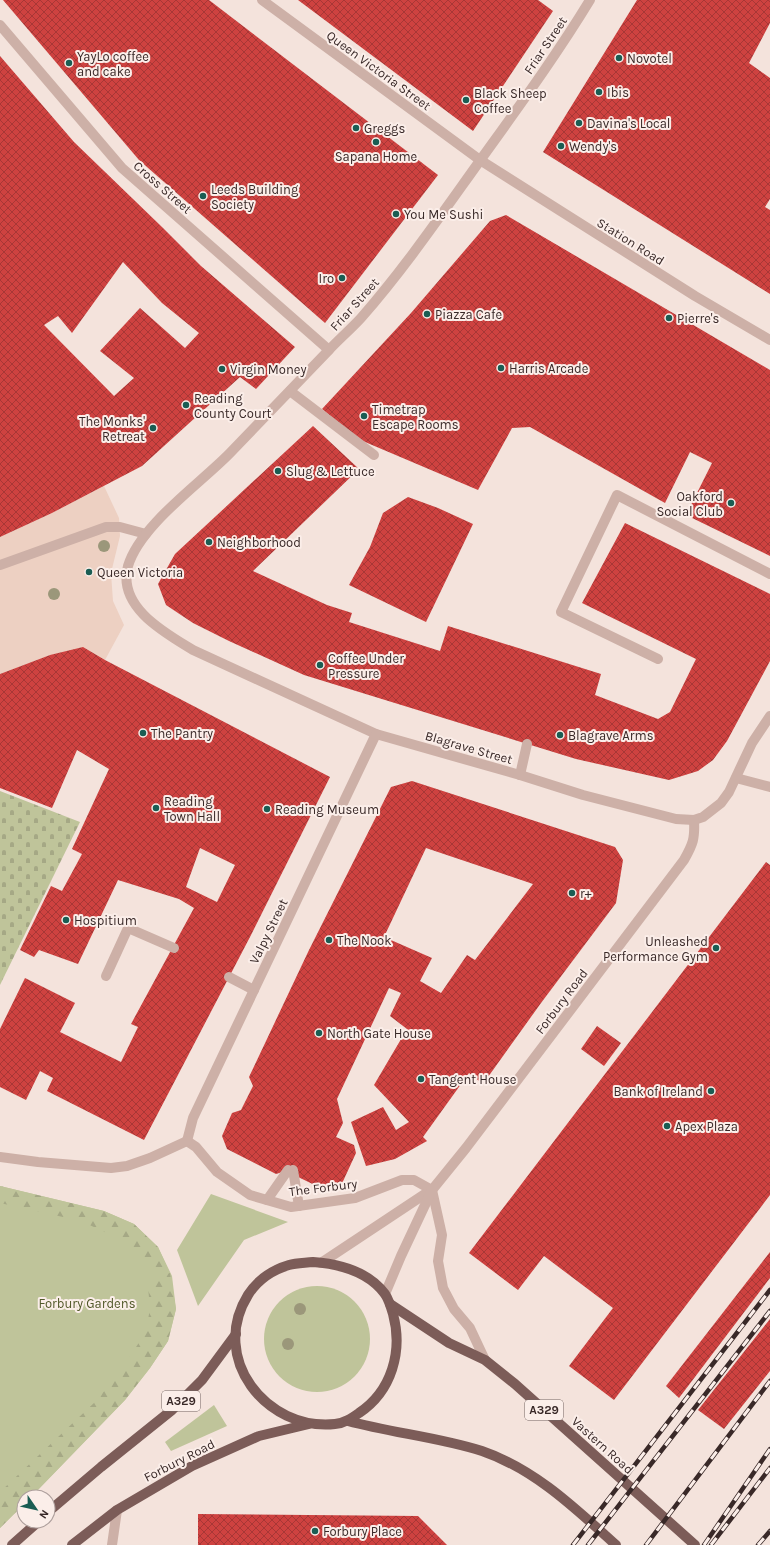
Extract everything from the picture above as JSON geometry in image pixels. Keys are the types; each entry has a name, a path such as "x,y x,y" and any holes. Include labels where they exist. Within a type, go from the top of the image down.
{"main road":[{"name":"Vastern Road","path":"236,1334 238,1318 243,1303 260,1280 288,1265 321,1262 351,1269 365,1276 387,1299 449,1344 485,1360 695,1545"},
{"path":"236,1334 236,1349 240,1367 255,1393 266,1403 290,1418 311,1424 337,1424 348,1421 367,1408 379,1395 396,1361 396,1326 387,1299"},
{"name":"A329","path":"56,1505 172,1410 202,1380 236,1334"},
{"path":"348,1421 438,1440 482,1452 503,1460 531,1475 552,1490 616,1545"},
{"name":"Forbury Road","path":"72,1545 117,1510 192,1466 259,1436 311,1424"},
{"path":"12,1545 30,1529"}],"street":[{"name":"Queen Victoria Street","path":"262,0 480,160"},
{"name":"Friar Street","path":"134,603 127,587 128,567 135,549 146,534 174,504 223,460 360,319 384,291 509,121 590,0"},
{"name":"Cross Street","path":"0,25 122,168 329,350"},
{"name":"Station Road","path":"480,160 695,296 770,340"},
{"path":"290,391 374,455"},
{"path":"658,659 561,612 617,496 770,574"},
{"path":"0,566 106,527 120,527 146,534"},
{"name":"Blagrave Street","path":"134,603 166,634 193,650 376,734 520,775 583,795 676,819 694,820"},
{"path":"694,820 703,817 721,803 729,792 752,743 770,716"},
{"name":"Valpy Street","path":"187,1141 193,1118 376,734"},
{"path":"520,775 527,744"},
{"path":"736,778 770,787"},
{"name":"Forbury Road","path":"387,1299 401,1256 432,1190 466,1148 684,860 692,846 695,836 694,820"},
{"path":"106,976 128,928 174,948"},
{"path":"229,977 254,990"},
{"path":"0,1157 38,1162 111,1168 127,1166 144,1160 187,1141"},
{"name":"The Forbury","path":"187,1141 196,1147 216,1172 250,1195 291,1207 355,1198 402,1180 414,1180 432,1190"},
{"path":"267,1200 291,1170 299,1206"},
{"path":"432,1190 442,1235 438,1261 443,1288 454,1309 470,1328 485,1360"},
{"name":"Forbury Road","path":"321,1262 432,1190"},
{"path":"112,1545 117,1510"}],"green space":[{"path":"0,791 80,822 0,985"},
{"name":"Forbury Gardens","path":"0,1186 104,1211 134,1224 158,1247 172,1276 176,1309 168,1341 150,1368 125,1400 39,1489 16,1489 16,1512 0,1528"},
{"path":"0,1186 104,1211 134,1224 158,1247 167,1267 159,1268 148,1265 130,1248 111,1235 81,1221 0,1203"},
{"path":"211,1194 288,1222 244,1240 198,1306 177,1250"},
{"path":"170,1273 176,1309 168,1341 150,1368 125,1400 39,1489 16,1489 16,1512 0,1528 0,1492 95,1402 119,1373 140,1341 147,1326 150,1308 148,1287 151,1282 160,1275"},
{"path":"317,1286 337,1290 355,1301 366,1319 370,1339 366,1359 355,1377 337,1388 317,1392 297,1388 279,1377 268,1359 264,1339 268,1319 279,1301 297,1290"},
{"path":"214,1405 227,1426 171,1451 165,1442"}],"shaded area":[{"path":"104,486 119,518 120,536 111,573 113,601 124,625 105,660 50,655 0,674 0,537 52,513"}],"building":[{"path":"3,0 209,0 438,175 325,323 139,160"},
{"path":"298,0 538,0 553,11 473,131"},
{"path":"637,0 770,0 770,23 749,63 770,78 770,199 765,207 770,210 770,294 543,152"},
{"path":"0,56 74,142 201,266 295,347 256,389 240,377 142,466 52,513 0,537","holes":["123,262 162,303 199,333 185,348 140,308 100,351 134,378 114,396 44,325 58,316 72,333"]},
{"path":"506,215 770,370 770,556 686,515 712,463 690,452 665,503 530,427 512,428 478,490 358,439 322,409 411,313 490,221"},
{"path":"313,426 359,469 253,571 327,605 352,613 349,622 440,651 448,626 601,674 595,695 658,719 670,712 696,659 582,603 625,523 770,594 770,661 727,741 713,760 698,771 669,780 576,759 304,675 193,623 166,605 158,584 175,554"},
{"path":"408,497 438,508 473,524 426,622 349,585 370,547 383,513"},
{"path":"83,647 105,660 330,777 250,937 144,1140 47,1091 53,1078 40,1071 26,1100 0,1087 0,1029 25,978 75,1003 60,1032 121,1062 138,1027 131,1024 194,908 179,899 118,880 78,964 39,950 34,957 20,950 51,886 62,891 82,854 72,849 109,769 77,750 52,808 0,788 0,674 50,655","holes":["200,848 235,865 217,902 186,887"]},
{"path":"412,781 615,847 623,860 616,903 541,1003 483,1084 469,1073 423,1137 427,1141 395,1159 366,1166 351,1122 383,1107 396,1130 409,1122 374,1085 407,1029 390,1016 401,993 389,988 337,1099 343,1123 336,1137 354,1145 356,1153 339,1190 329,1192 294,1175 292,1169 276,1174 227,1149 222,1136 232,1113 241,1110 253,1086 249,1077 309,950 391,787","holes":["426,848 533,884 475,960 467,955 441,993 420,981 432,958 384,937"]},
{"name":"Apex Plaza","path":"766,862 770,865 770,1195 614,1400 569,1366 613,1308 544,1256 518,1290 469,1253"},
{"path":"597,1026 621,1043 604,1066 581,1049"},
{"path":"770,1252 770,1278 679,1398 666,1386"},
{"path":"770,1319 770,1371 724,1429 698,1410"},
{"name":"Forbury Place","path":"198,1514 418,1516 447,1545 198,1545"}],"railway":[{"path":"573,1545 770,1290"},
{"path":"588,1545 770,1311"},
{"path":"646,1545 770,1381"},
{"path":"704,1545 770,1449"},
{"path":"711,1545 770,1468"},
{"path":"758,1545 770,1531"}],"place":[{"name":"Novotel","path":"619,58"},
{"name":"YayLo coffee and cake","path":"69,63"},
{"name":"Ibis","path":"599,92"},
{"name":"Black Sheep Coffee","path":"466,100"},
{"name":"Davina's Local","path":"579,123"},
{"name":"Greggs","path":"356,128"},
{"name":"Sapana Home","path":"376,142"},
{"name":"Wendy's","path":"561,146"},
{"name":"Leeds Building Society","path":"203,196"},
{"name":"You Me Sushi","path":"396,214"},
{"name":"Iro","path":"342,278"},
{"name":"Piazza Cafe","path":"427,314"},
{"name":"Pierre's","path":"669,318"},
{"name":"Harris Arcade","path":"501,368"},
{"name":"Virgin Money","path":"222,369"},
{"name":"Reading County Court","path":"186,405"},
{"name":"Timetrap Escape Rooms","path":"364,416"},
{"name":"The Monks' Retreat","path":"153,428"},
{"name":"Slug & Lettuce","path":"278,471"},
{"name":"Oakford Social Club","path":"731,503"},
{"name":"Neighborhood","path":"209,542"},
{"name":"Queen Victoria","path":"89,572"},
{"name":"Coffee Under Pressure","path":"320,665"},
{"name":"The Pantry","path":"143,733"},
{"name":"Blagrave Arms","path":"560,735"},
{"name":"Reading Town Hall","path":"156,808"},
{"name":"Reading Museum","path":"267,809"},
{"name":"r+","path":"572,893"},
{"name":"Hospitium","path":"66,920"},
{"name":"The Nook","path":"329,940"},
{"name":"Unleashed Performance Gym","path":"716,948"},
{"name":"North Gate House","path":"319,1033"},
{"name":"Tangent House","path":"421,1079"},
{"name":"Bank of Ireland","path":"711,1091"},
{"name":"Apex Plaza","path":"667,1126"},
{"name":"Forbury Place","path":"315,1531"}]}
